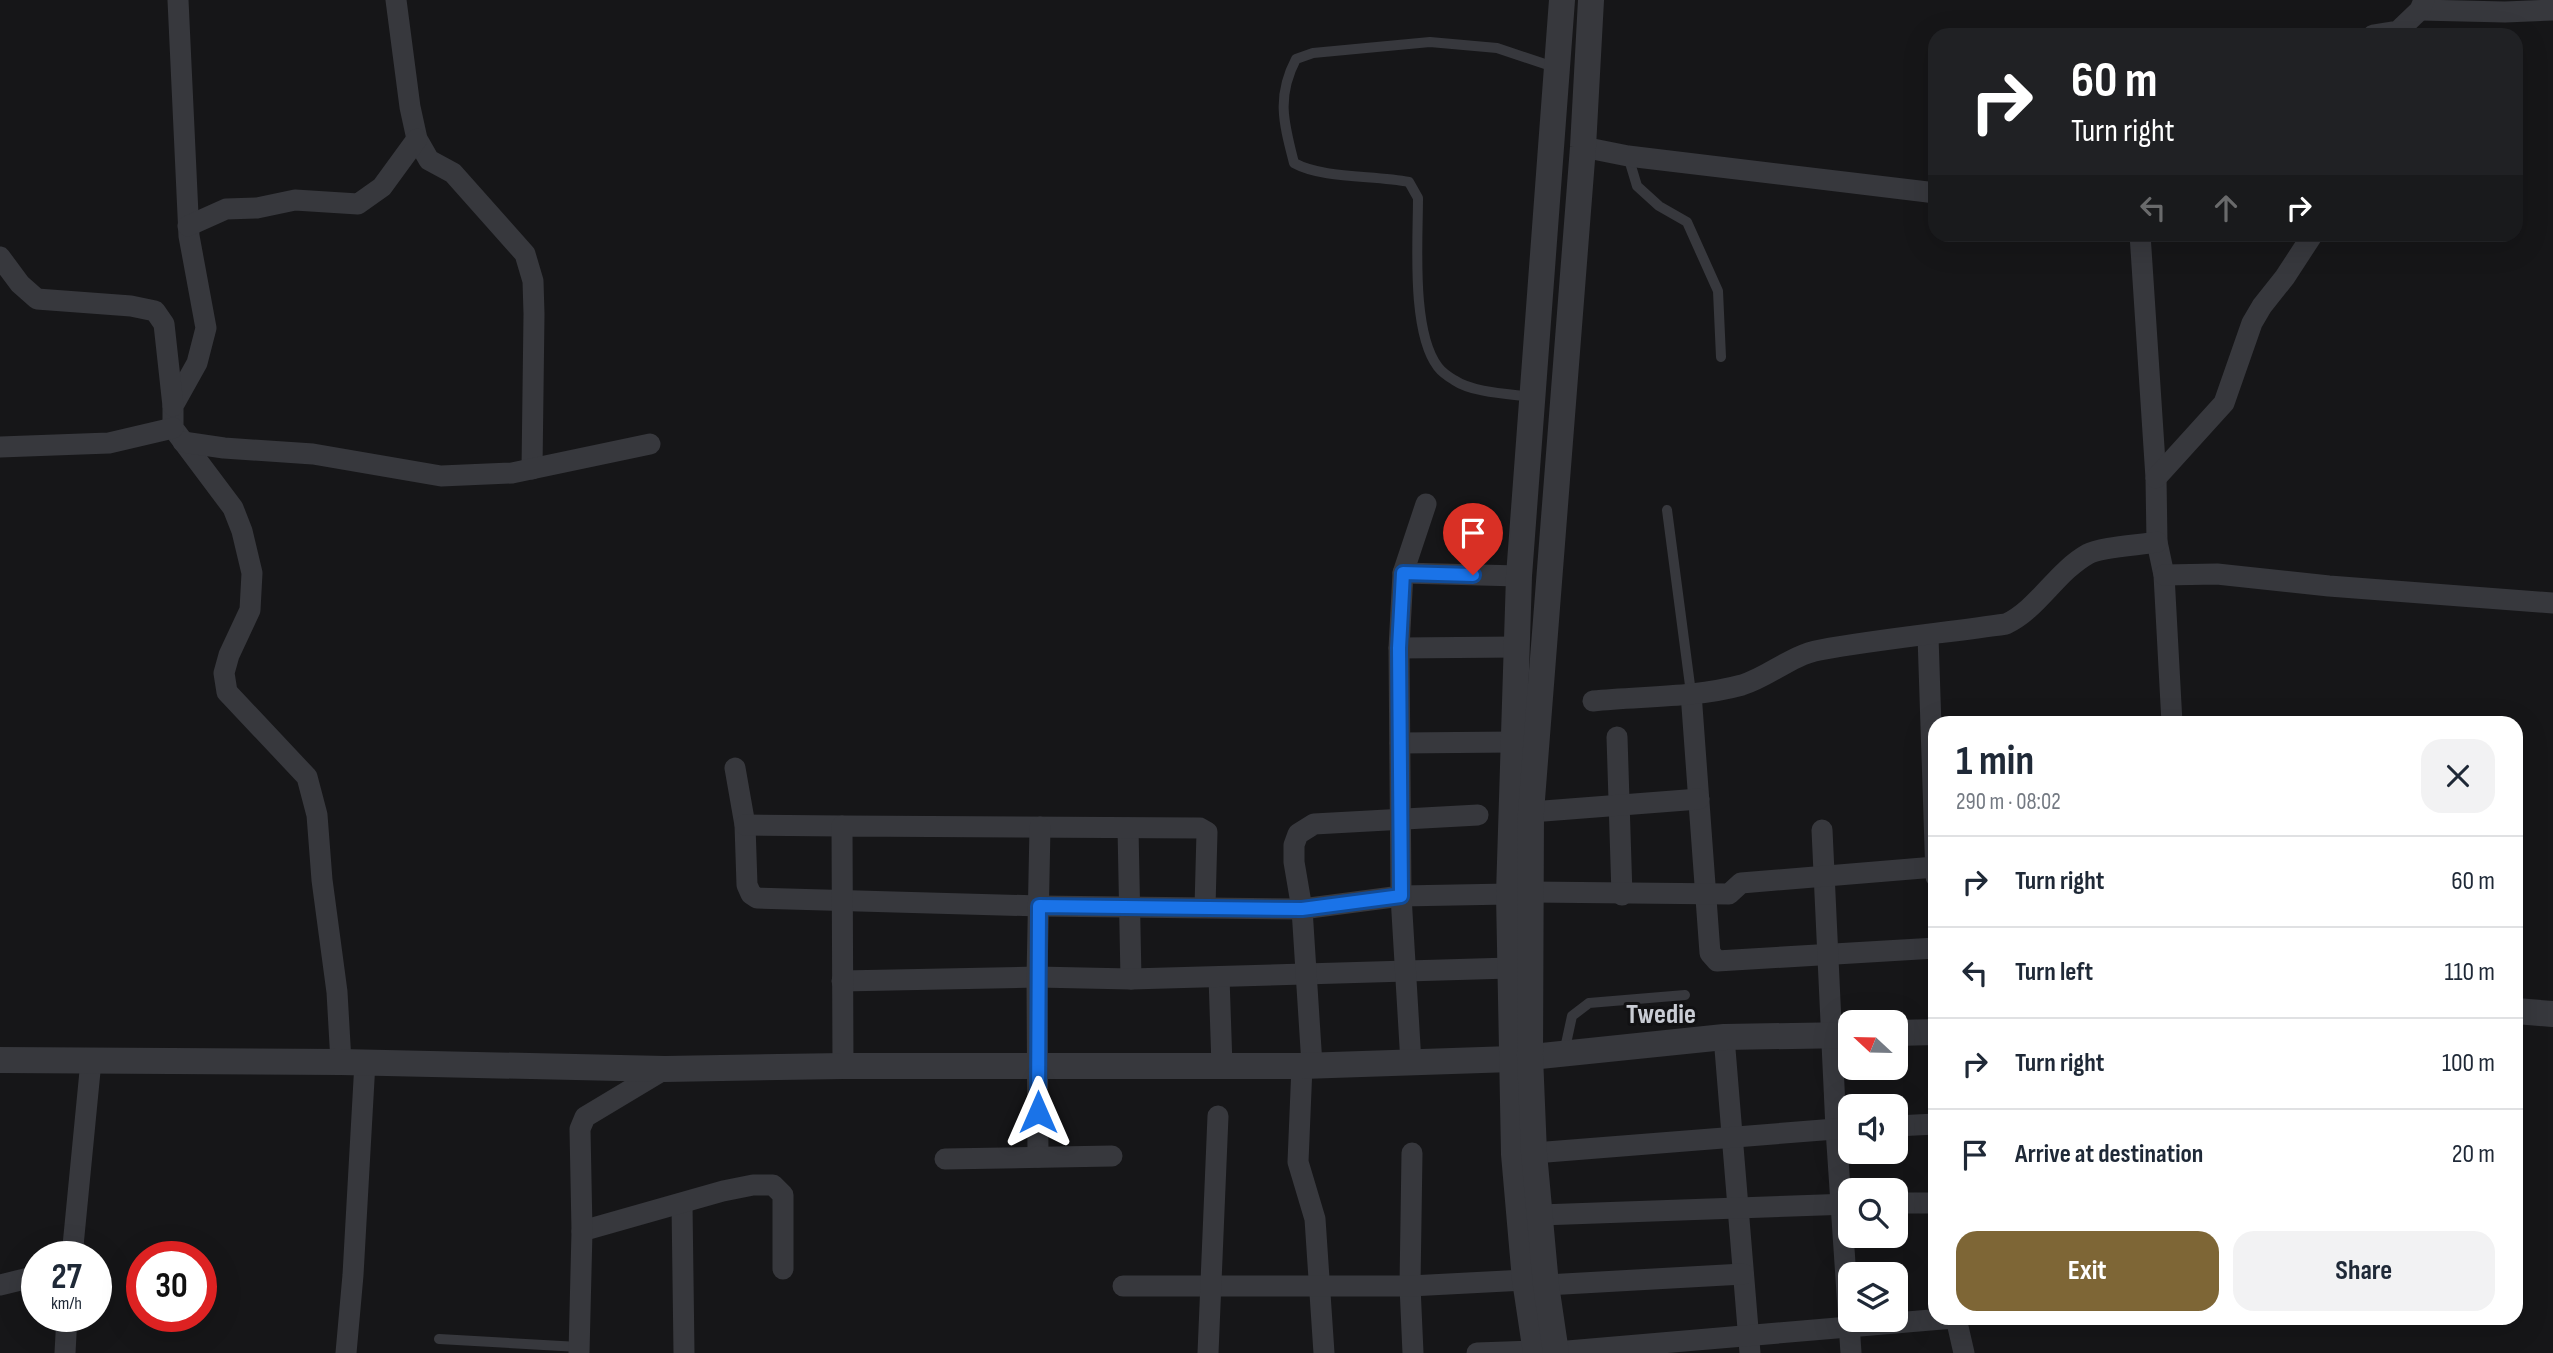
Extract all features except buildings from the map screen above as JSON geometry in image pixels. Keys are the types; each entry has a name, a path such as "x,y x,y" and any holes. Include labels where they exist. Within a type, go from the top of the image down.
{"street":[{"path":"173,406 197,363 206,328 188,226 178,0"},
{"path":"396,0 410,107 417,139 429,160 453,173 525,254 533,281 532,469"},
{"path":"1546,1352 1514,1154 1521,1058 1520,893 1514,742 1519,576 1562,0"},
{"path":"1536,1282 1540,1215 1510,968 1531,812 1583,147 1591,0"},
{"path":"2402,28 2426,3 2505,12 2553,10"},
{"path":"188,226 226,209 257,208 295,200 358,204 382,187 417,139"},
{"path":"1583,147 1628,156 1928,192"},
{"path":"2141,242 2157,478 2157,542 2164,575 2172,716"},
{"path":"2157,478 2224,403 2252,323 2308,242"},
{"path":"0,257 20,284 37,299 131,306 155,311 164,324 178,435 233,508 242,531 252,573 250,610 229,654 224,673 227,692 307,777 317,816 322,880 337,992 353,1062 353,1275 346,1353"},
{"path":"0,447 109,443 178,435 225,448 313,454 441,476 532,469 650,444"},
{"path":"1411,1063 1401,896 1399,648 1403,573 1426,504"},
{"path":"1593,701 1692,693 1739,686 1755,681 1782,664 1816,650 2006,624 2021,617 2060,574 2090,553 2157,542"},
{"path":"1403,573 1519,576"},
{"path":"2164,575 2217,573 2329,586 2553,603"},
{"path":"1928,636 1930,716"},
{"path":"1399,648 1517,647"},
{"path":"1692,693 1710,953 1717,961 1928,949"},
{"path":"1617,737 1622,895"},
{"path":"1400,743 1514,742"},
{"path":"735,768 745,825 747,885 751,894 757,898 1039,906 1302,909 1401,896 1589,892 1622,895 1729,894 1741,883 1928,868"},
{"path":"1531,812 1699,799"},
{"path":"1324,1353 1315,1219 1298,1162 1307,1065 1302,909 1294,862 1294,845 1298,834 1314,824 1478,815"},
{"path":"745,825 1200,828 1207,832 1205,907"},
{"path":"842,826 843,1066"},
{"path":"1038,1157 1040,827"},
{"path":"1128,828 1131,979"},
{"path":"1822,830 1828,955 1838,1017"},
{"path":"842,981 1305,976 1510,968"},
{"path":"1219,977 1222,1066"},
{"path":"2523,1012 2553,1014"},
{"path":"1908,1033 1928,1032"},
{"path":"0,1060 353,1062 665,1069 1307,1065 1521,1058 1724,1037 1838,1035"},
{"path":"1724,1037 1749,1345"},
{"path":"73,1241 91,1061"},
{"path":"579,1350 582,1231 580,1129 585,1117 665,1069"},
{"path":"1208,1353 1218,1116"},
{"path":"1908,1125 1928,1124"},
{"path":"1534,1153 1838,1129"},
{"path":"1412,1153 1410,1286 1413,1353"},
{"path":"946,1159 1112,1156"},
{"path":"582,1231 733,1189 773,1185 783,1195 783,1269"},
{"path":"1908,1203 1928,1203"},
{"path":"681,1204 684,1353"},
{"path":"1540,1215 1838,1204"},
{"path":"1124,1286 1410,1286 1743,1274"},
{"path":"0,1286 21,1280"},
{"path":"1908,1322 1928,1321"},
{"path":"1957,1325 1964,1353"},
{"path":"1477,1353 1749,1345 1838,1330"},
{"path":"65,1353 66,1332"},
{"path":"1849,1332 1851,1353"}],"lane":[{"path":"1532,397 1488,391 1456,382 1438,367 1427,341 1419,307 1418,198 1409,182 1387,177 1308,170 1294,163 1282,117 1286,78 1296,60 1313,52 1430,42 1497,47 1557,68"},
{"path":"1628,156 1637,186 1659,206 1687,222 1718,291 1721,357"},
{"path":"1667,510 1692,693"},
{"path":"1564,1053 1572,1016 1589,1003 1685,995"},
{"path":"439,1339 579,1350"}],"district":[{"name":"Twedie","path":"1661,1014"}],"route":[{"path":"1038,1112 1039,906 1302,909 1401,896 1399,648 1403,573 1473,575"}]}
